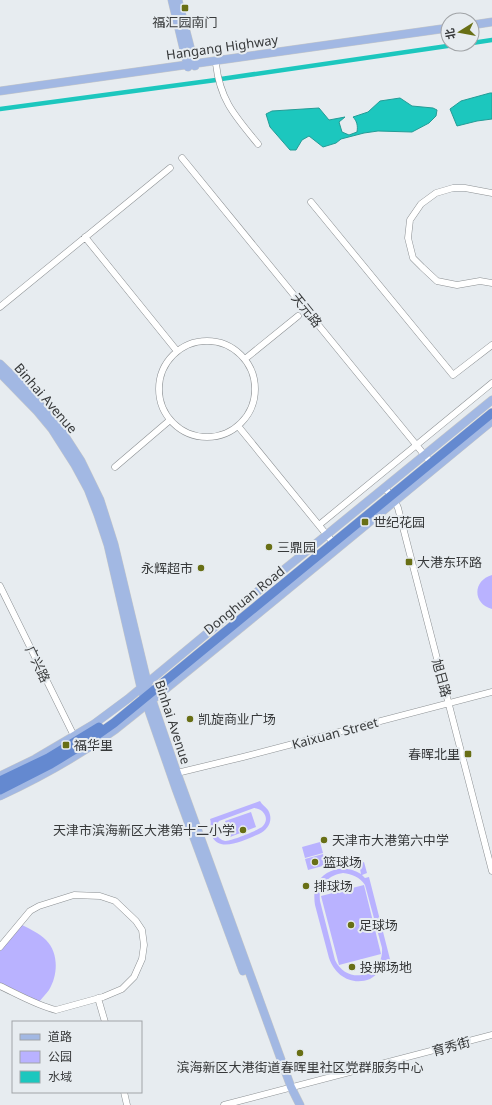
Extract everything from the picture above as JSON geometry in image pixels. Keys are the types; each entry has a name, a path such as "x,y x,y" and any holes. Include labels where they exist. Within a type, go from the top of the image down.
{"highway":[{"name":"Donghuan Road","path":"0,790 51,764 114,723 146,694 392,493 428,459 492,406"},
{"name":"Donghuan Road","path":"428,459 492,413"},
{"name":"Donghuan Road","path":"0,781 48,758 146,694"}],"main road":[{"path":"172,0 191,65"},
{"path":"178,0 191,65"},
{"path":"480,24 492,22"},
{"path":"480,27 492,25"},
{"name":"Hangang Highway","path":"0,92 440,29"},
{"name":"Hangang Highway","path":"191,65 216,64 440,32"},
{"name":"Binhai Avenue","path":"0,364 30,394 61,430 81,461 94,486 114,544 146,694 178,775 294,1105"},
{"name":"Binhai Avenue","path":"0,373 37,411 55,433 88,489 108,545 146,694 176,788 289,1090 300,1105"},
{"path":"428,459 492,400"},
{"path":"392,493 492,421"},
{"path":"0,796 55,768 99,742 116,729 146,694"},
{"path":"0,776 76,739"}],"street":[{"path":"216,64 219,83 225,99 258,144"},
{"name":"天元路","path":"182,158 428,459"},
{"path":"0,307 170,168"},
{"path":"492,193 465,188 453,188 436,193 421,204 410,220 408,238 414,258 437,281 457,285 480,280 492,283"},
{"path":"311,202 453,376 492,345"},
{"path":"85,237 177,351"},
{"path":"245,359 298,316"},
{"path":"205,340 220,342 234,348 245,359 253,374 256,390 253,407 244,421 231,432 215,437 199,437 183,431 170,420 162,407 159,392 161,377 167,363 177,351 190,344 205,340"},
{"path":"319,526 492,383"},
{"path":"115,467 170,420"},
{"path":"238,426 332,542"},
{"name":"旭日路","path":"392,493 398,508 492,856"},
{"name":"广兴路","path":"0,586 76,739"},
{"name":"Kaixuan Street","path":"178,775 492,694"},
{"name":"旭日路","path":"451,704 492,870"},
{"path":"0,948 30,911 39,906 74,896 100,896 115,901 127,911 142,930 144,945 142,959 134,977 122,989 98,998 56,1010 0,986"},
{"path":"98,998 105,1021"},
{"name":"育秀街","path":"240,1105 289,1090 492,1035"},
{"name":"育秀街","path":"224,1105 289,1090 492,1038"},
{"path":"124,1093 127,1105"}],"green space":[{"path":"492,575 492,609 485,606 481,602 477,592 481,582"},
{"path":"260,801 270,814 270,821 265,830 240,842 226,845 220,844 211,834 210,819","holes":["254,808 261,810 266,818 266,821 262,827 244,836 228,841 222,840 217,836 215,828 219,821"]},
{"path":"251,812 256,827 230,837 225,821"},
{"name":"篮球场","path":"320,842 323,853 305,858 302,847"},
{"name":"篮球场","path":"323,854 326,865 308,870 305,859"},
{"path":"364,862 367,873 362,875 365,878 369,877 392,967 383,969 370,979 363,981 345,978 335,970 329,958 314,896 316,886 324,875 329,872 342,869 349,869 361,874 359,864","holes":["343,873 353,875 365,885 382,948 381,958 377,966 364,975 348,973 341,968 335,960 320,901 322,886 325,882 333,876"]},
{"name":"足球场","path":"364,885 381,954 339,965 321,896"},
{"path":"22,925 46,940 53,951 55,958 56,964 52,984 39,1002 16,990 0,984 0,951"}],"water":[{"path":"492,93 492,119 457,126 450,109 461,101"},
{"path":"400,98 412,106 433,108 437,110 436,116 429,123 412,132 378,131 364,133 341,139 336,143 323,147 309,136 302,140 296,150 290,150 270,127 266,114 272,111 319,108 329,120 345,117 339,122 342,132 349,135 357,132 357,124 353,117 368,112 380,101"}],"waterway":[{"path":"480,42 492,40"},
{"path":"221,79 440,47"},
{"path":"0,109 216,80"}],"place":[{"name":"福汇园南门","path":"185,8"},
{"name":"世纪花园","path":"365,522"},
{"name":"三鼎园","path":"269,547"},
{"name":"大港东环路","path":"409,562"},
{"name":"永辉超市","path":"201,568"},
{"name":"凯旋商业广场","path":"190,719"},
{"name":"福华里","path":"66,745"},
{"name":"春晖北里","path":"468,754"},
{"name":"天津市滨海新区大港第十二小学","path":"243,830"},
{"name":"天津市大港第六中学","path":"324,840"},
{"name":"篮球场","path":"315,862"},
{"name":"排球场","path":"306,886"},
{"name":"足球场","path":"351,925"},
{"name":"投掷场地","path":"352,967"},
{"name":"滨海新区大港街道春晖里社区党群服务中心","path":"300,1053"}]}
